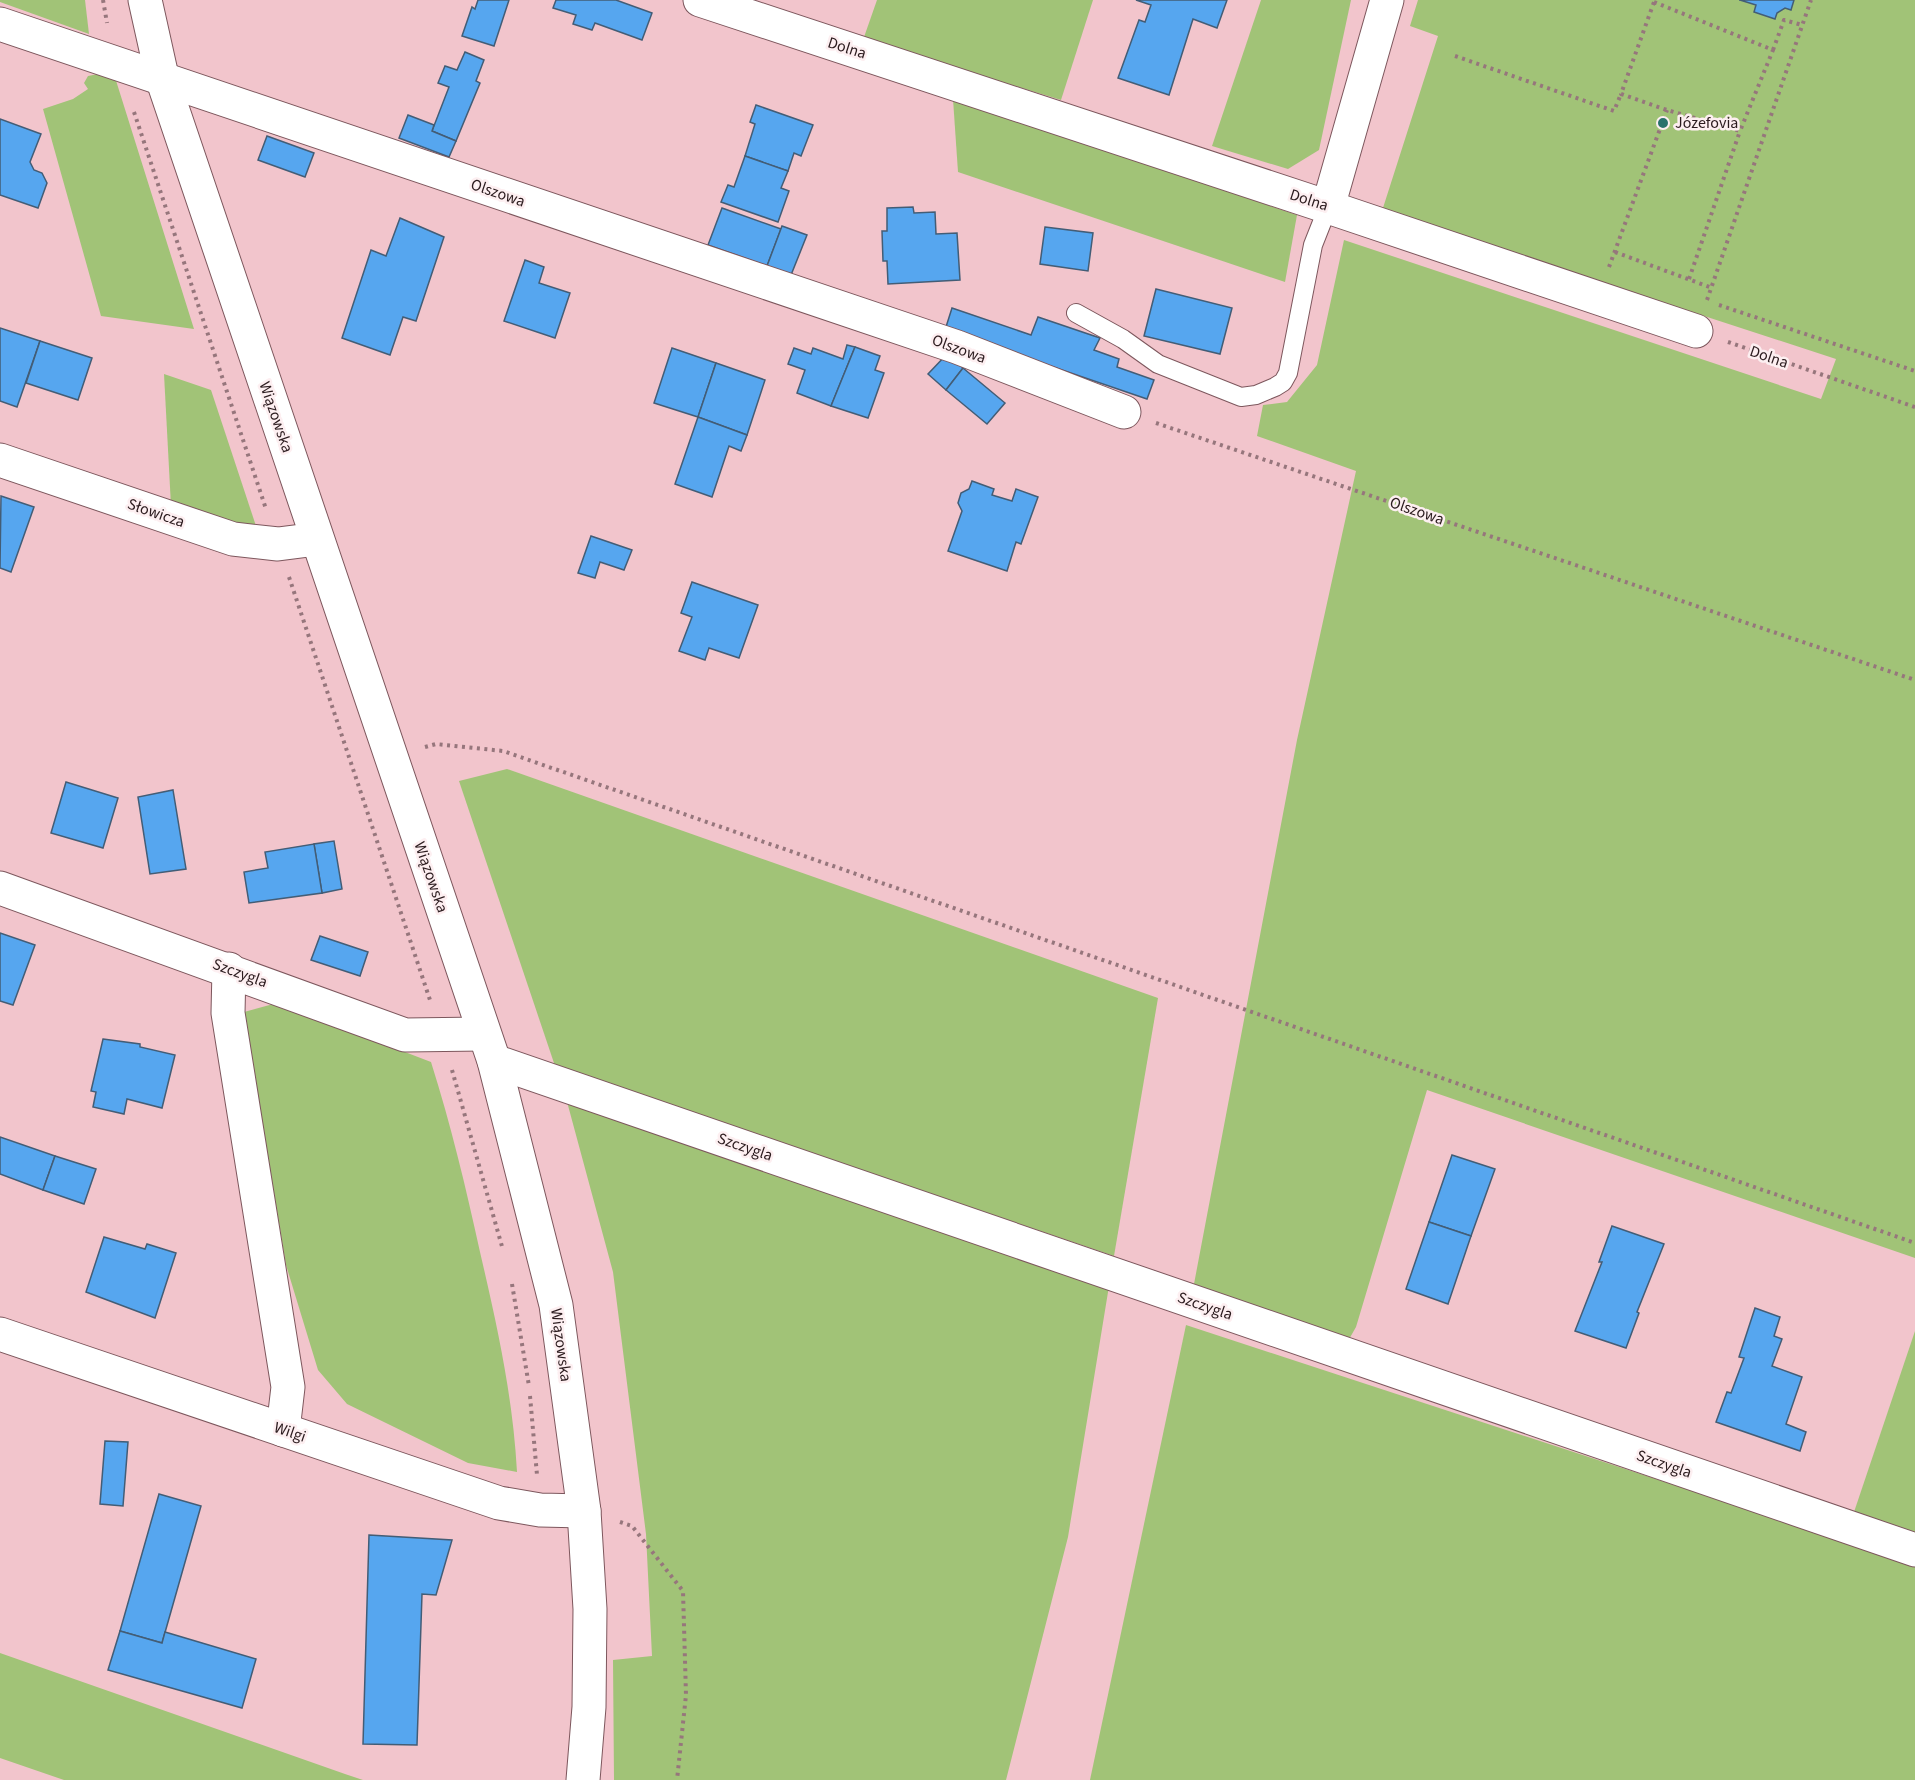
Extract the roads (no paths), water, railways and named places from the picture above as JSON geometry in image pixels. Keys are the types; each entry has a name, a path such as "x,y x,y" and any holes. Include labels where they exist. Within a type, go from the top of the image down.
{"street":[{"name":"Wiązowska","path":"145,0 163,81 489,1047 556,1305 584,1511 590,1609 589,1707 583,1780"},
{"name":"Dolna","path":"700,0 1696,331"},
{"path":"1328,207 1387,0"},
{"name":"Olszowa","path":"0,24 163,81 957,347 1124,412"},
{"name":"Słowicza","path":"0,460 233,539 278,544 317,539"},
{"name":"Szczygla","path":"0,888 229,969 405,1035 489,1047 1915,1550"},
{"path":"229,969 228,1013 288,1387 283,1430"},
{"name":"Wilgi","path":"0,1334 499,1503 540,1510 584,1511"}],"lane":[{"path":"1076,313 1122,339 1158,364 1241,396 1256,395 1283,382 1288,373 1313,245 1328,207"}],"place":[{"name":"Józefovia","path":"1663,123"}]}
